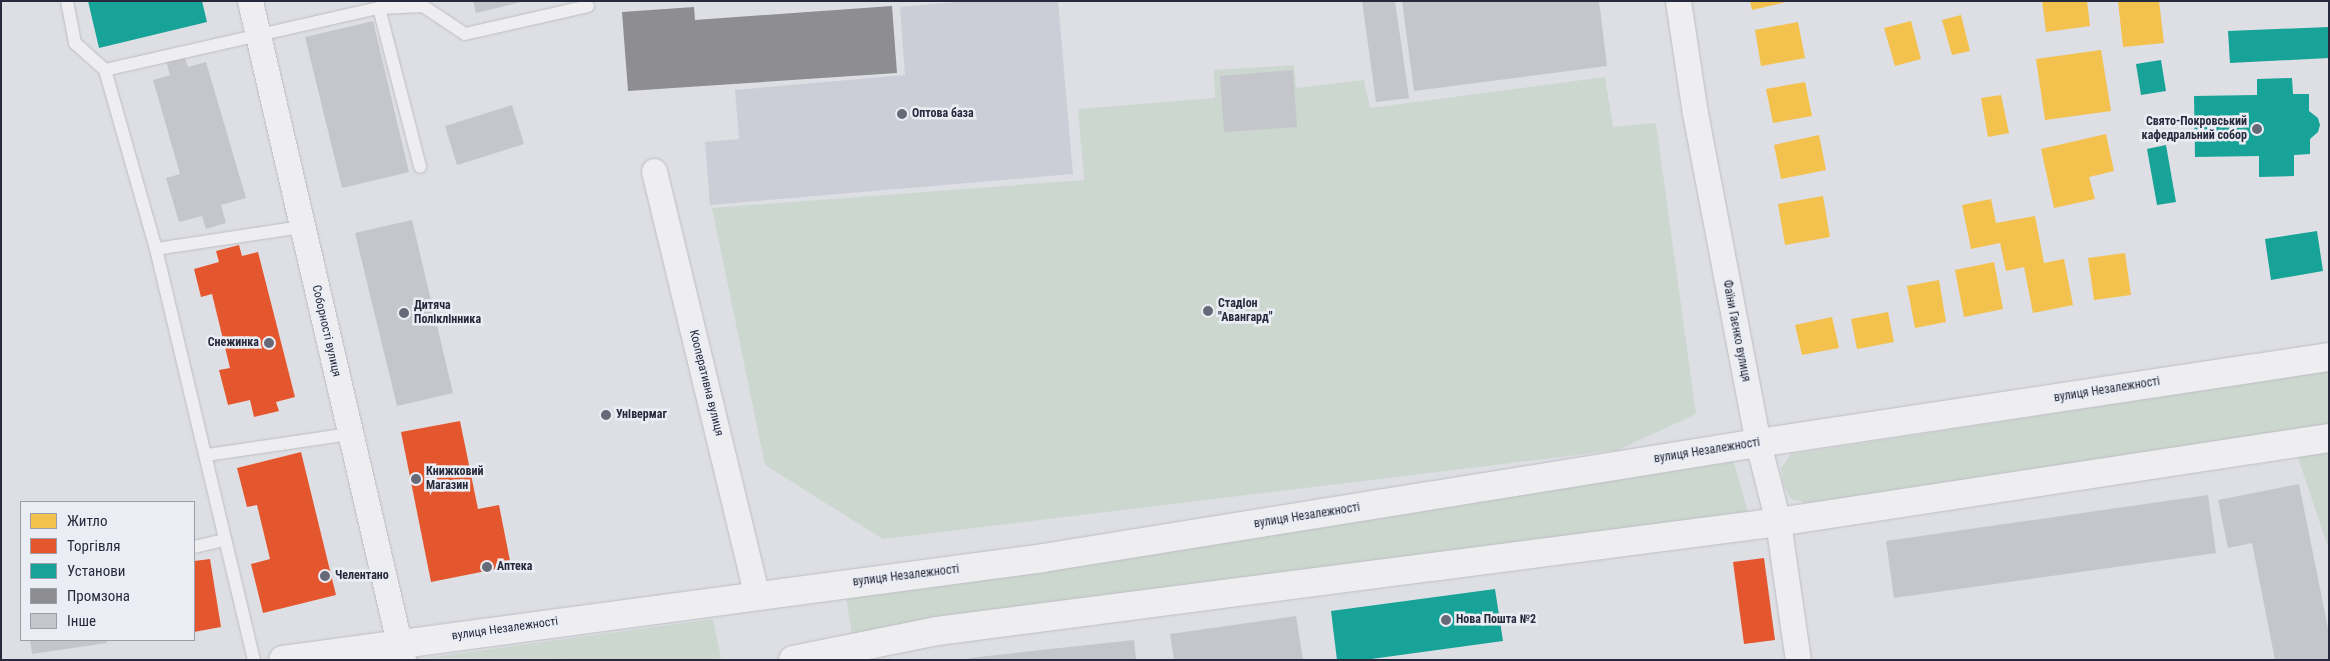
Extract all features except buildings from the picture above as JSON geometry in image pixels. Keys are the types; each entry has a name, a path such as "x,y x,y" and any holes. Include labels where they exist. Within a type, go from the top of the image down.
{"street":[{"name":"Соборності вулиця","path":"250,1 401,651"},
{"name":"Фаїни Гаєнко вулиця","path":"1678,1 1695,114 1758,443 1778,522 1798,660"},
{"name":"Кооперативна вулиця","path":"654,171 757,596"},
{"name":"вулиця Незалежності","path":"283,660 401,651 757,596 1043,558 1758,443 2329,357"},
{"path":"803,659 937,631 1778,522 2329,438"}],"lane":[{"path":"66,1 75,43 105,70 156,249 254,660"},
{"path":"105,70 257,33 379,8 423,6 465,34 588,6"},
{"path":"379,8 420,168"},
{"path":"156,249 302,227"},
{"path":"206,455 350,434"},
{"path":"195,546 224,540"}],"shaded area":[{"name":"Оптова база","path":"965,1 1058,1 1073,174 710,205 705,142 739,139 735,90 905,75 900,7"},
{"name":"Стадіон \"Авангард\"","path":"1294,65 1296,88 1364,80 1370,108 1605,77 1613,127 1656,123 1696,414 1618,450 883,539 765,465 712,208 1084,180 1078,109 1215,98 1214,70"},
{"path":"2329,371 2329,426 1894,493 1807,503 1791,499 1783,485 1781,468 1791,454"},
{"path":"2329,450 2329,550 2297,455"},
{"path":"1733,459 1748,512 852,635 845,590"},
{"path":"713,619 721,658 710,660 426,658"}],"place":[{"name":"Оптова база","path":"902,114"},
{"name":"Свято-Покровський кафедральний собор","path":"2257,129"},
{"name":"Стадіон \"Авангард\"","path":"1208,311"},
{"name":"Дитяча Поліклінника","path":"404,313"},
{"name":"Снежинка","path":"269,343"},
{"name":"Універмаг","path":"606,415"},
{"name":"Книжковий Магазин","path":"416,479"},
{"name":"Аптека","path":"487,567"},
{"name":"Челентано","path":"325,576"},
{"name":"Нова Пошта №2","path":"1446,620"}]}
